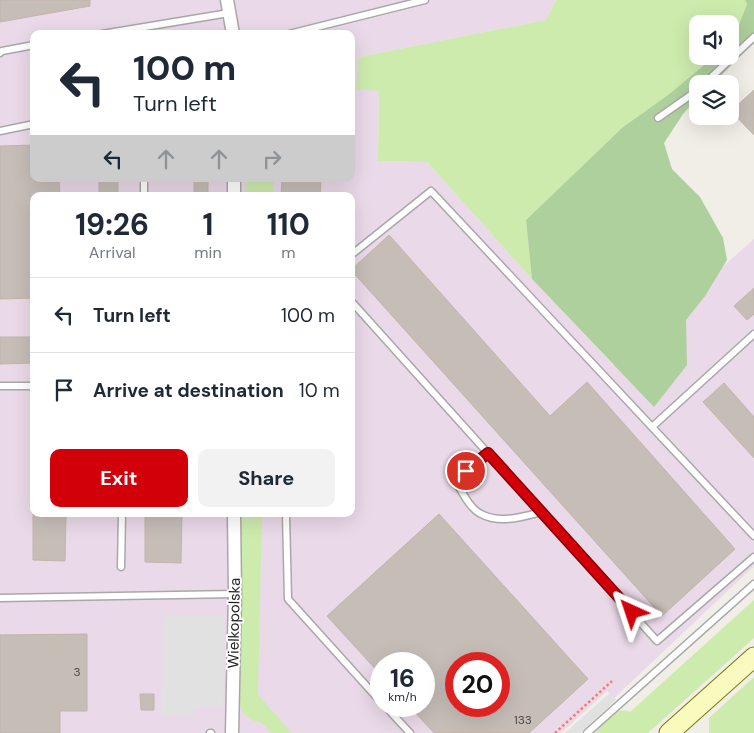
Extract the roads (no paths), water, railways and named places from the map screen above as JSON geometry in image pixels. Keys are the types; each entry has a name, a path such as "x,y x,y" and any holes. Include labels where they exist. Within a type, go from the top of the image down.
{"street":[{"path":"229,6 232,30"},
{"name":"Wielkopolska","path":"232,733 235,594 234,517"},
{"path":"669,733 754,657"}],"lane":[{"path":"305,30 425,0"},
{"path":"120,30 229,6"},
{"path":"714,75 754,37"},
{"path":"0,53 30,46"},
{"path":"658,118 689,96"},
{"path":"0,131 30,125"},
{"path":"355,252 431,190 754,536"},
{"path":"355,305 657,641 754,556"},
{"path":"652,427 754,334"},
{"path":"0,386 30,386"},
{"path":"488,453 455,480 468,501 480,514 499,520 521,518 542,512"},
{"path":"122,517 122,567"},
{"path":"286,517 288,599 370,690"},
{"path":"587,733 754,584"},
{"path":"0,598 235,594"},
{"path":"396,717 410,733"}]}
